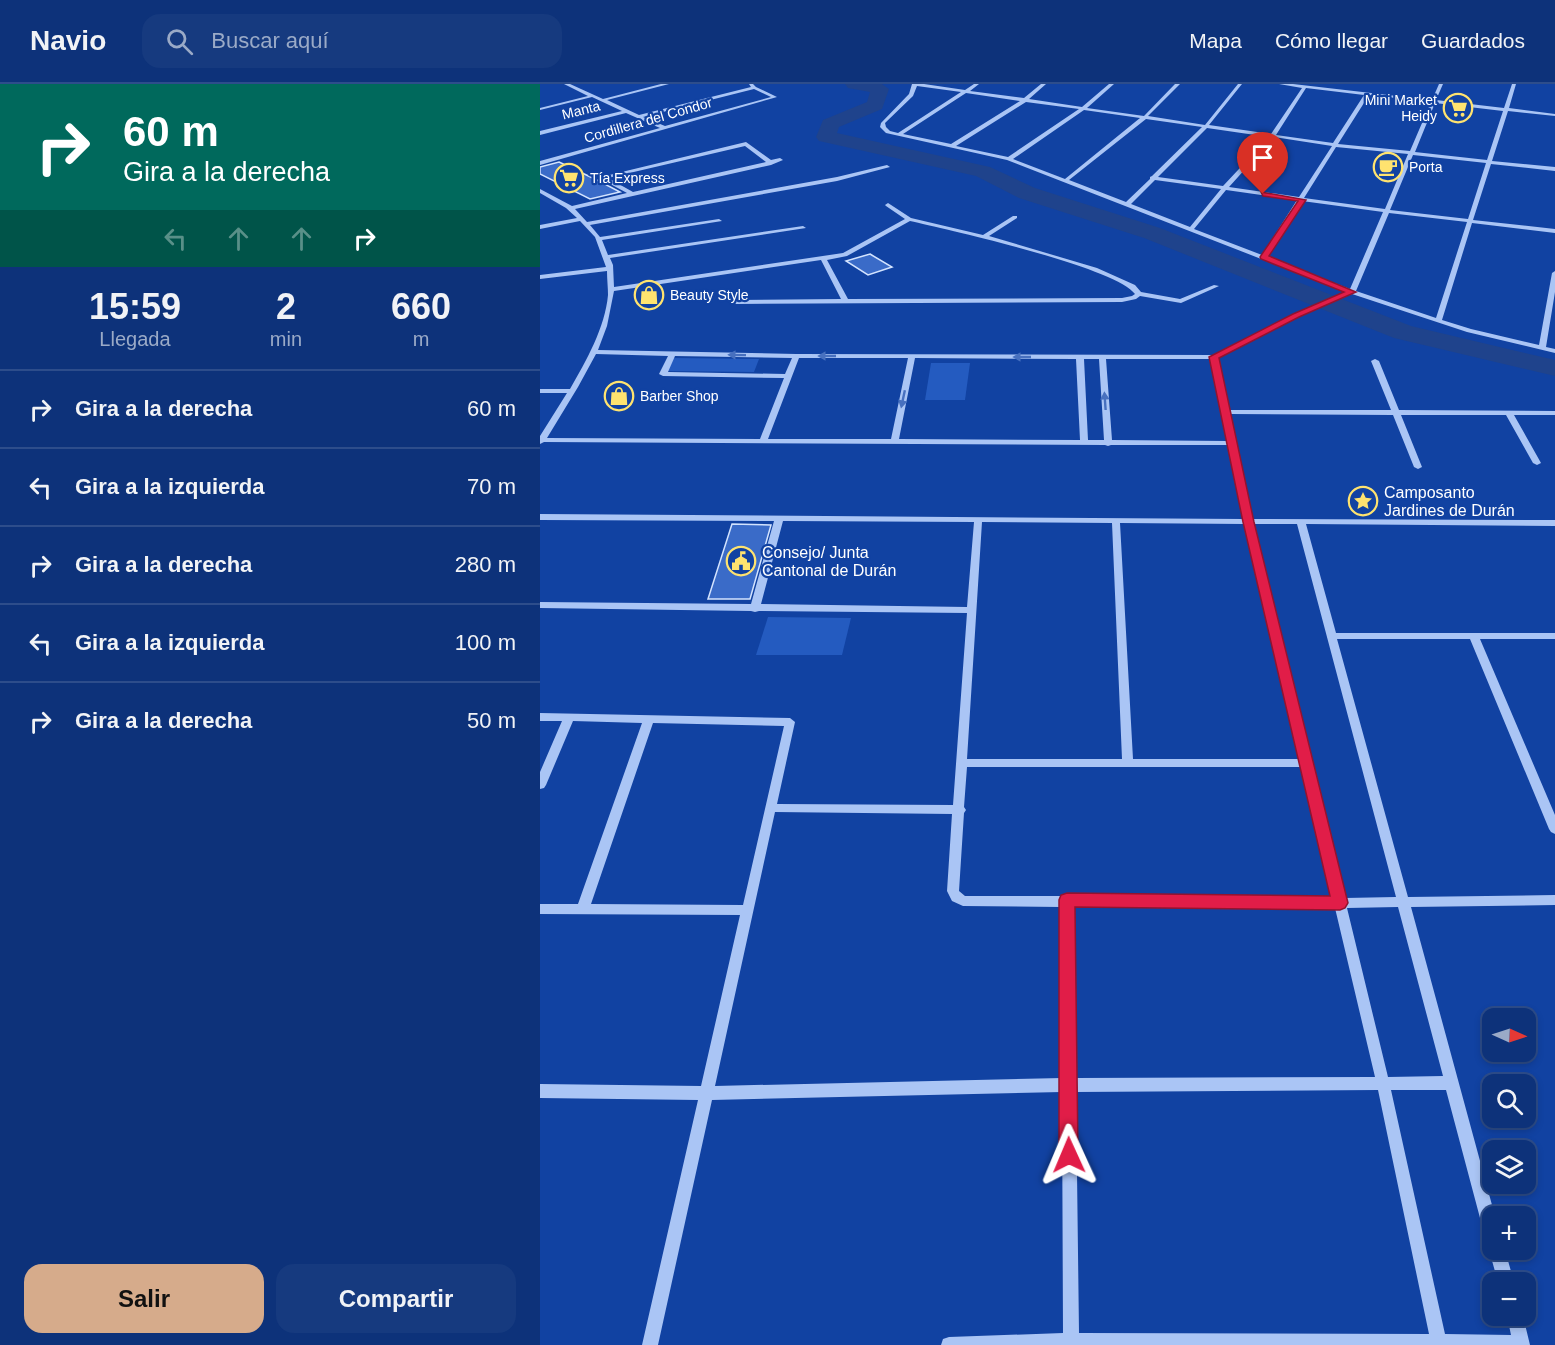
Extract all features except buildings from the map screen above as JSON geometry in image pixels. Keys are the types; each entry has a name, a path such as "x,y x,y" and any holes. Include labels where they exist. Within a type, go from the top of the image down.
{"street":[{"path":"566,84 665,128"},
{"path":"603,100 667,84"},
{"path":"1555,169 1336,145 914,84 911,95 883,123 885,130 1009,159 1192,228 1349,294 1469,331 1555,351"},
{"path":"899,134 977,84"},
{"path":"952,146 1025,100 1044,84"},
{"path":"1009,159 1084,108 1112,84"},
{"path":"1065,181 1144,117 1178,84"},
{"path":"1127,205 1206,126 1240,84"},
{"path":"1281,84 1555,115"},
{"path":"595,352 796,356 1214,357 1296,316 1349,294 1442,84"},
{"path":"1438,321 1514,84"},
{"path":"640,116 753,86"},
{"name":"Cordillera del Condor","path":"540,163 775,97 753,86"},
{"path":"1192,228 1273,135 1305,87"},
{"path":"1264,257 1367,94"},
{"path":"540,109 593,96"},
{"name":"Manta","path":"540,133 628,111"},
{"path":"632,194 603,178 746,144 771,163"},
{"path":"571,208 780,160"},
{"path":"540,227 837,179 887,167"},
{"path":"1152,178 1302,200 1555,231"},
{"path":"540,191 571,208 584,221 606,257 611,289 608,318 595,352 542,437"},
{"path":"888,205 909,219 984,237 1117,277 1133,286 1139,294 1181,301 1216,286"},
{"path":"984,237 1015,218"},
{"path":"611,289 824,260 857,250 909,219"},
{"path":"597,239 719,221"},
{"path":"606,257 804,228"},
{"path":"824,260 845,301"},
{"path":"540,277 609,269"},
{"path":"1542,348 1555,273"},
{"path":"736,302 1122,300 1134,298 1139,294"},
{"path":"673,353 663,374 788,376"},
{"path":"763,441 796,356"},
{"path":"894,442 912,356"},
{"path":"1080,357 1084,444"},
{"path":"1102,357 1108,444"},
{"path":"1214,357 1248,522 1383,1083 1439,1344"},
{"path":"1375,361 1418,467"},
{"path":"540,391 572,391"},
{"path":"1225,412 1555,413"},
{"path":"1509,413 1537,463"},
{"path":"542,437 1084,444 1232,443"},
{"path":"540,516 1555,523"},
{"path":"755,609 779,518"},
{"path":"978,520 953,891 956,897 963,901 1340,903 1555,900"},
{"path":"1116,521 1128,763"},
{"path":"1301,522 1485,1206"},
{"path":"540,605 973,610"},
{"path":"1332,636 1555,636"},
{"path":"1474,636 1555,829"},
{"path":"540,717 790,722 650,1345"},
{"path":"540,785 569,718"},
{"path":"583,908 649,719"},
{"path":"963,763 1306,763"},
{"path":"770,808 960,810"},
{"path":"1067,900 1071,1341"},
{"path":"540,909 747,910"},
{"path":"540,1091 708,1093 1068,1086 1452,1083"},
{"path":"949,1345 1071,1341 1522,1344 1518,1326"}],"shaded area":[{"path":"672,358 759,359 754,372 666,371"},
{"path":"931,363 970,363 965,400 925,400"},
{"path":"768,617 851,618 842,655 756,655"}],"waterway":[{"path":"854,84 880,89 875,105 830,124 826,137 983,171 1027,193 1152,233 1403,332 1555,368"}],"place":[{"name":"Mini Market Heidy","path":"1458,108"},
{"name":"Porta","path":"1388,167"},
{"name":"Tía Express","path":"569,178"},
{"name":"Beauty Style","path":"649,295"},
{"name":"Barber Shop","path":"619,396"},
{"name":"Camposanto Jardines de Durán","path":"1363,501"},
{"name":"Consejo/ Junta Cantonal de Durán","path":"741,561"}],"route":[{"path":"1069,1155 1067,900 1340,903 1248,522 1214,357 1296,316 1352,292 1264,257 1302,200 1263,194"}]}
